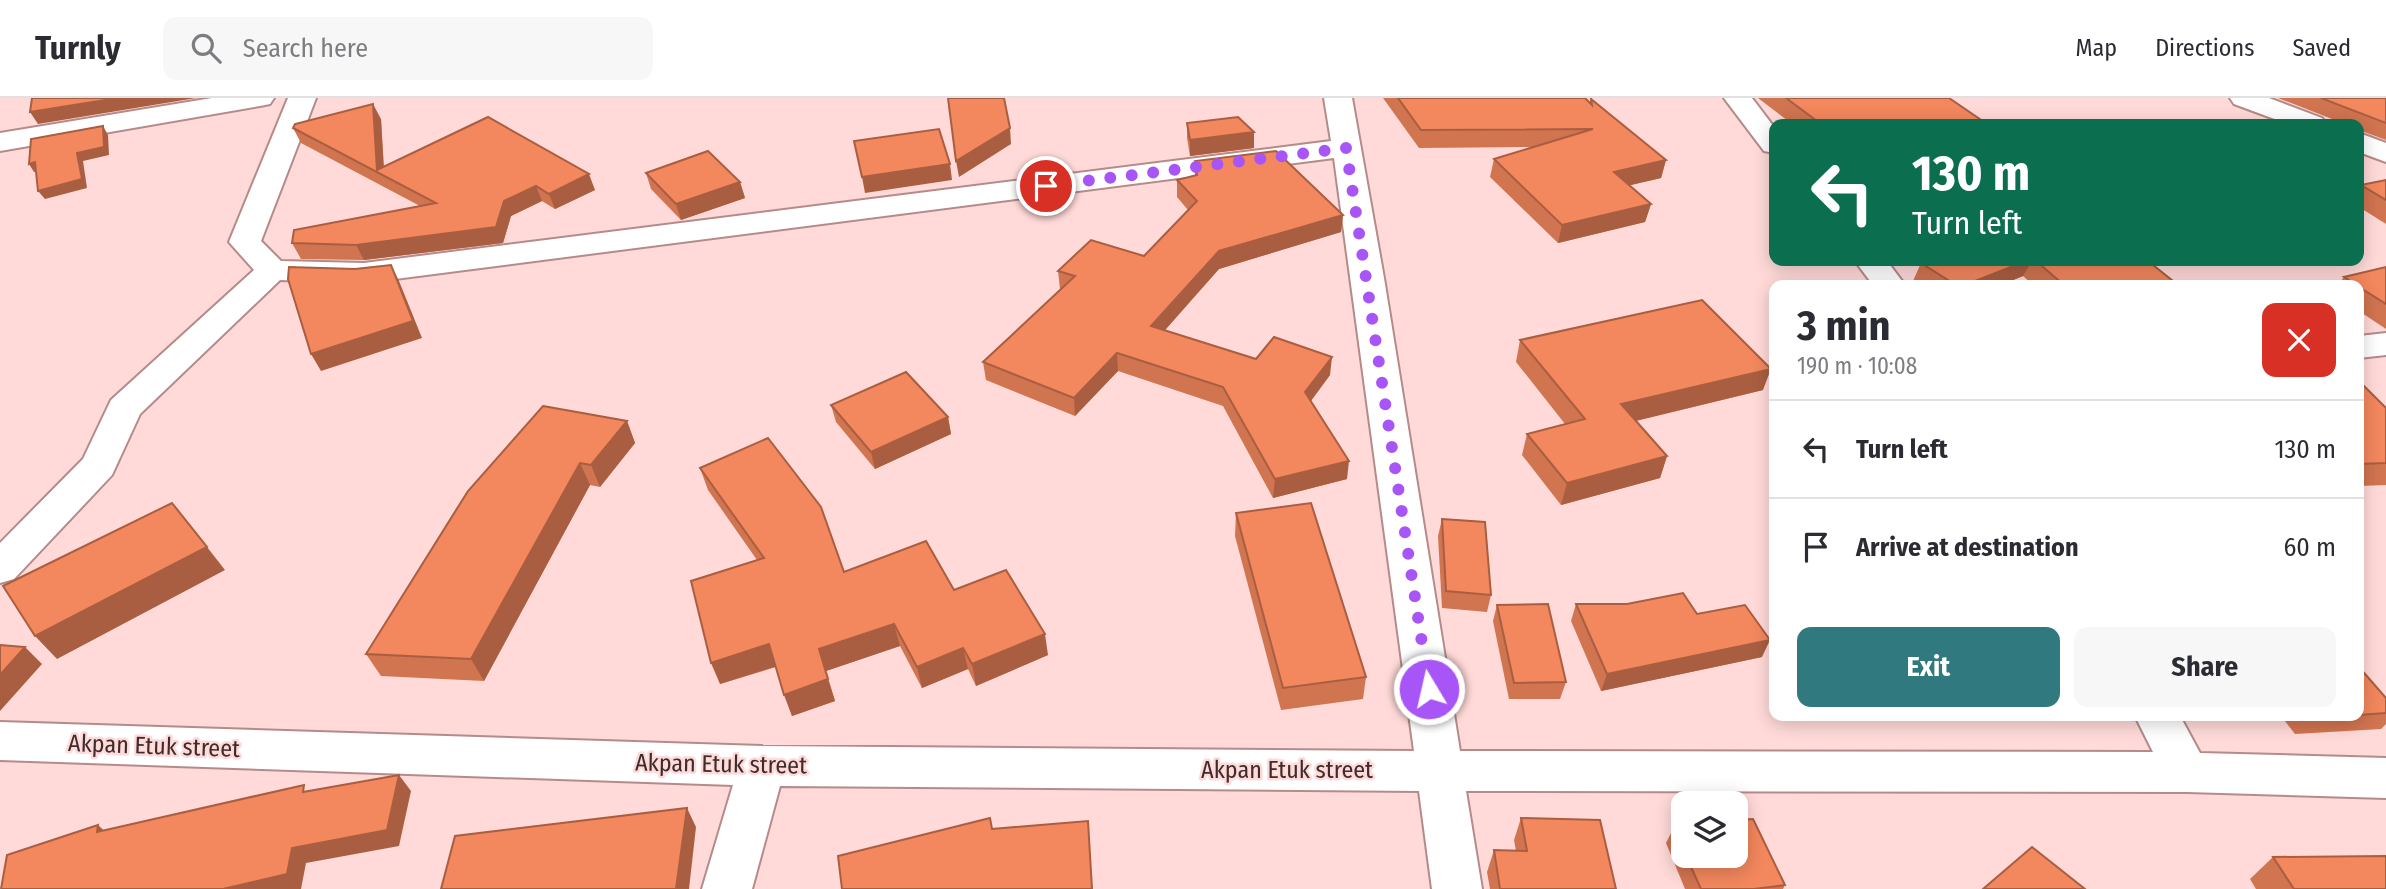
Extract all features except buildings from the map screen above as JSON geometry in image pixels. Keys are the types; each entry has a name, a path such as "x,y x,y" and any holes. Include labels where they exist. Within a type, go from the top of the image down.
{"street":[{"path":"0,142 260,98"},
{"path":"272,270 245,242 302,98"},
{"path":"1338,98 1370,292 1457,889"},
{"path":"1738,98 1769,138"},
{"path":"2244,98 2299,119"},
{"path":"2364,144 2386,153"},
{"path":"0,568 99,466 124,408 272,270 364,272 1346,148"},
{"path":"2364,346 2386,344"},
{"path":"2160,721 2188,772"},
{"name":"Akpan Etuk street","path":"0,741 762,766 1441,771 2188,772 2386,778"},
{"path":"727,889 762,766"}],"route":[{"path":"1046,186 1346,148 1358,211 1429,689"}]}
